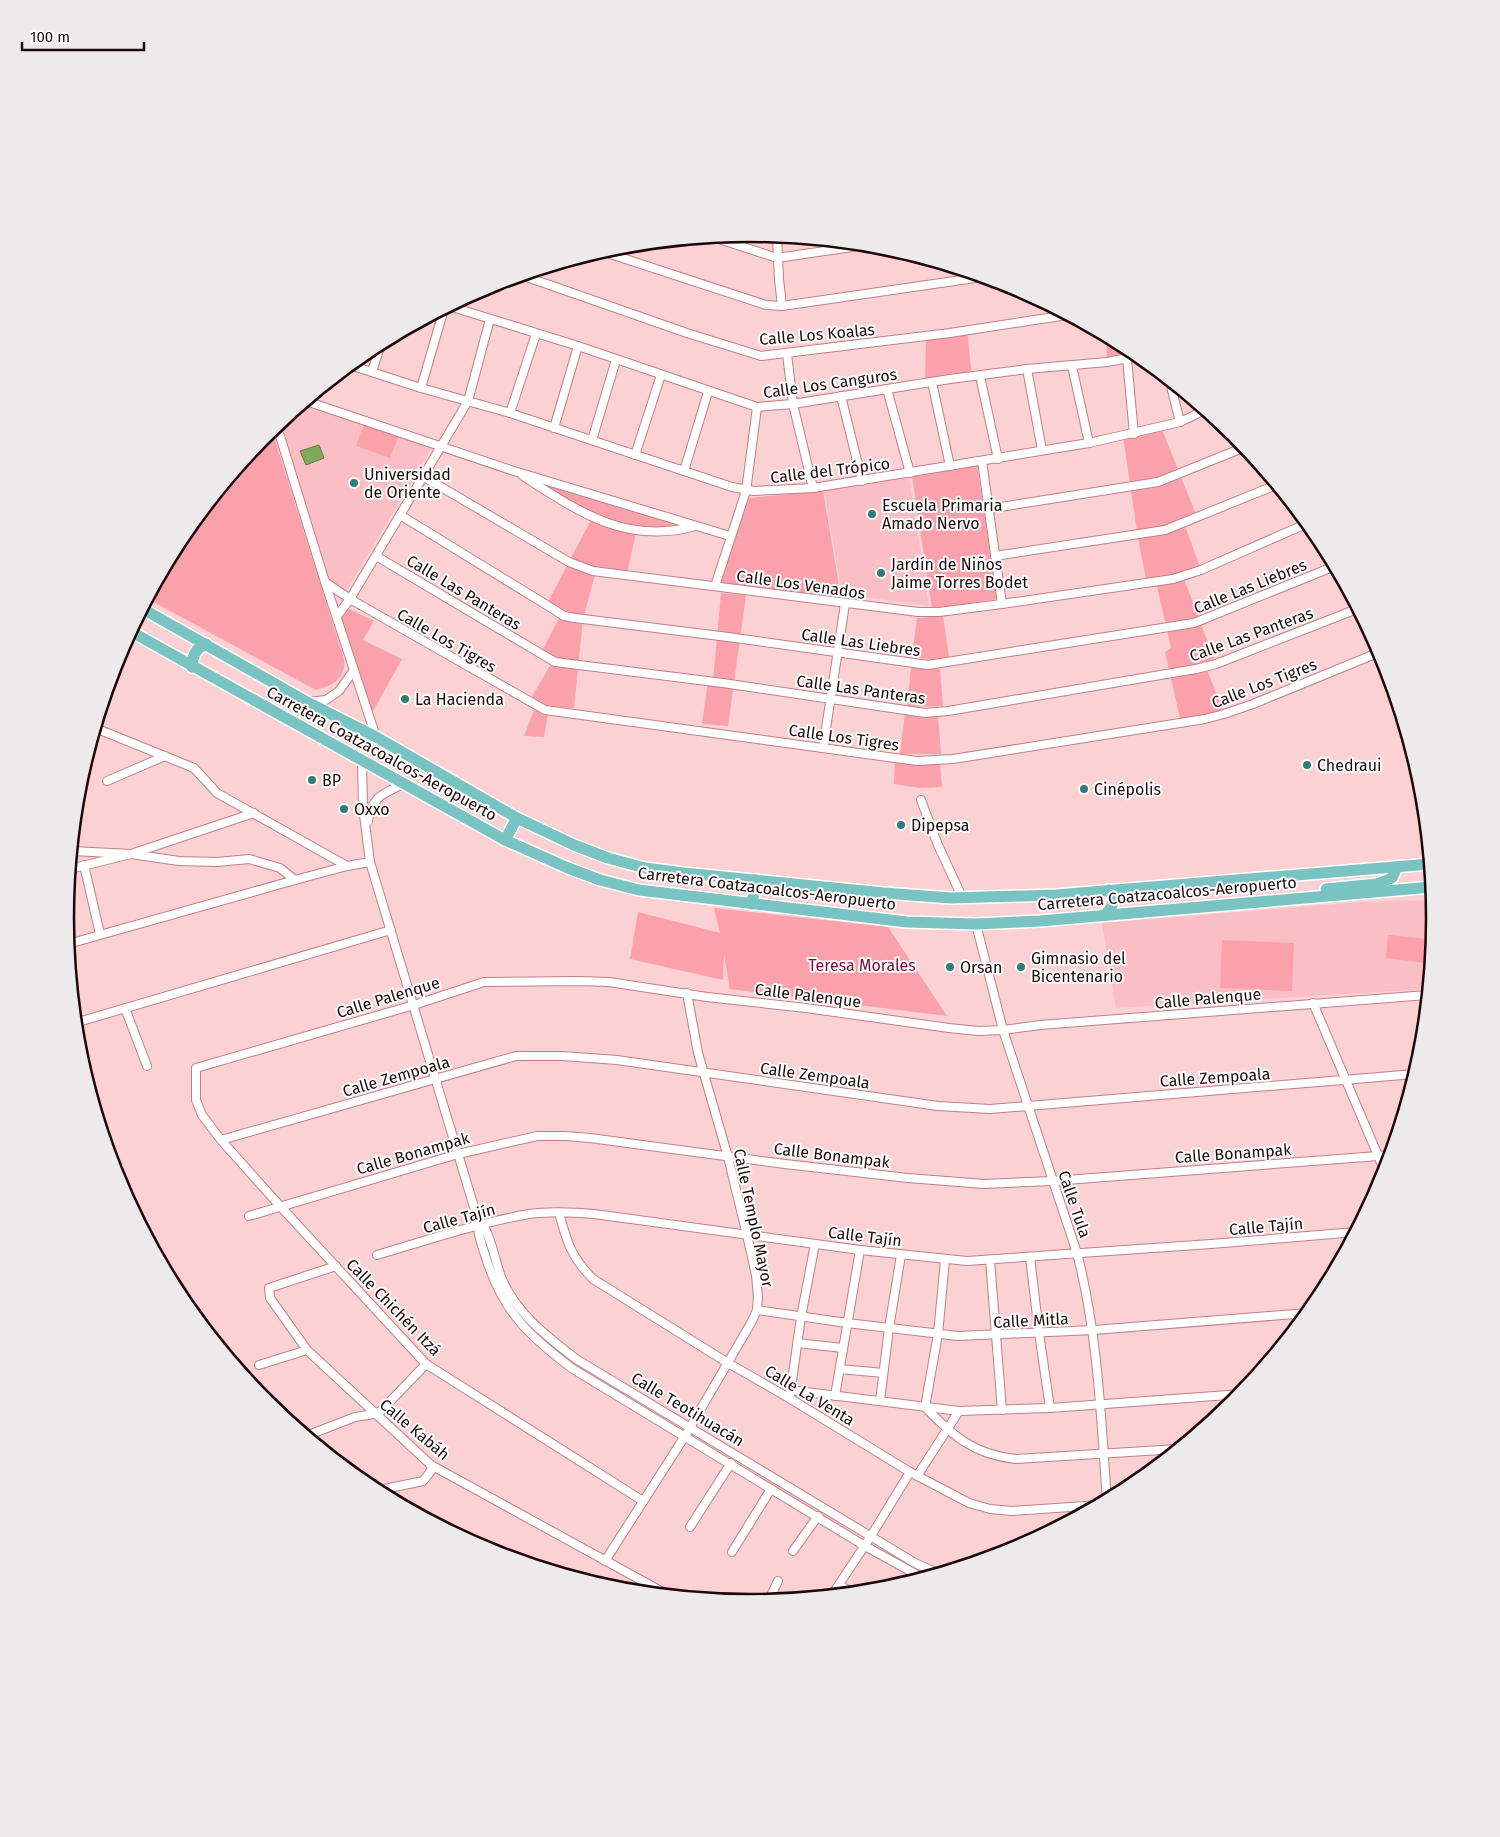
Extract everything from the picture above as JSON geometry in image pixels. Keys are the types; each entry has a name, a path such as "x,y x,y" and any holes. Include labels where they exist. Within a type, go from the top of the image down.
{"main road":[{"name":"Carretera Coatzacoalcos-Aeropuerto","path":"147,612 307,702 376,737 516,818 574,845 646,868 884,893 962,898 1056,895 1424,865"},
{"name":"Carretera Coatzacoalcos-Aeropuerto","path":"136,635 505,840 600,880 640,890 907,922 976,924 1425,888"},
{"path":"192,667 192,659 195,652 200,646 206,644"},
{"path":"505,840 516,818"},
{"path":"1290,899 1317,891 1384,882 1392,878 1397,867"},
{"path":"752,904 756,880"},
{"path":"1104,915 1112,907 1112,894 1109,890"}],"street":[{"path":"731,243 777,258 842,249"},
{"path":"777,243 782,306"},
{"path":"615,256 766,305 782,306 969,279"},
{"name":"Calle Los Koalas","path":"530,279 761,356 1057,316"},
{"name":"Calle Los Canguros","path":"458,309 578,346 708,392 757,407 793,404 1027,369 1127,359"},
{"path":"421,388 442,317"},
{"path":"337,616 350,599 468,401 490,319"},
{"path":"510,413 536,334"},
{"path":"554,428 578,346"},
{"path":"372,372 378,354"},
{"path":"787,354 793,404 813,488"},
{"path":"1127,359 1134,434"},
{"path":"592,440 616,360"},
{"path":"1072,366 1090,443"},
{"name":"Calle del Trópico","path":"358,368 421,388 510,413 684,472 746,490 764,492 862,481 1090,443 1180,422 1199,413"},
{"path":"1027,369 1042,450"},
{"path":"635,455 661,375"},
{"path":"980,376 998,458"},
{"path":"932,382 950,466"},
{"path":"887,389 910,473"},
{"path":"1172,390 1180,422"},
{"path":"684,472 708,392"},
{"path":"841,396 862,481"},
{"path":"312,403 514,470 730,536"},
{"path":"715,586 746,490 757,407"},
{"path":"279,434 376,737"},
{"path":"988,509 1158,482 1237,450"},
{"path":"982,461 1002,604"},
{"path":"514,470 573,508 613,526 663,532 694,526"},
{"name":"Calle Los Venados","path":"424,477 569,562 583,568 618,576 924,612 1002,604 1148,584 1183,576 1301,527"},
{"path":"995,556 1165,530 1270,487"},
{"name":"Calle Las Liebres","path":"400,515 564,616 928,665 1200,622 1328,568"},
{"name":"Calle Las Panteras","path":"376,556 556,662 723,683 913,712 941,712 1190,670 1216,664 1353,611"},
{"name":"Calle Los Tigres","path":"325,582 350,599 544,710 897,759 938,761 1205,720 1253,704 1373,655"},
{"path":"823,748 845,604"},
{"path":"307,702 326,700 339,691 354,670"},
{"path":"101,730 194,768 217,793 347,866"},
{"path":"106,781 166,756"},
{"name":"Calle Teotihuacán","path":"362,761 363,807 370,862 477,1217 502,1279 515,1302 535,1326 576,1359 931,1570"},
{"path":"366,831 369,814 381,793 403,784"},
{"path":"921,800 938,845 962,898"},
{"path":"76,867 132,854 254,813"},
{"path":"77,852 132,854 179,861 217,862 250,859 280,868 295,880"},
{"path":"75,942 295,880 370,862"},
{"path":"84,865 100,934"},
{"name":"Calle Tula","path":"976,924 1003,1030 1077,1253 1085,1283 1094,1330 1106,1493"},
{"path":"82,1021 391,930"},
{"name":"Calle Palenque","path":"196,1068 414,1005 484,982 609,982 707,997 806,1008 949,1028 1003,1030 1040,1025 1421,995"},
{"name":"Calle Templo Mayor","path":"605,1561 685,1436 757,1310 757,1287 748,1235 728,1157 703,1074 687,993"},
{"path":"1313,1003 1380,1163"},
{"path":"125,1008 147,1066"},
{"name":"Calle Zempoala","path":"221,1140 516,1056 588,1057 946,1107 990,1109 1407,1075"},
{"name":"Calle Chichén Itzá","path":"196,1068 196,1100 202,1115 221,1140 426,1364 643,1501"},
{"name":"Calle Bonampak","path":"249,1216 458,1154 537,1136 565,1136 953,1183 984,1184 1052,1181 1383,1155"},
{"name":"Calle Tajín","path":"378,1255 480,1225 531,1214 559,1213 594,1214 946,1260 990,1260 1349,1233"},
{"name":"Calle La Venta","path":"559,1213 570,1251 579,1266 593,1279 728,1363 790,1394 913,1474 969,1503 990,1509 1012,1511 1084,1506"},
{"name":"Calle Teotihuacán","path":"480,1225 489,1269 502,1298 513,1316 531,1335 573,1368 865,1546 917,1574"},
{"path":"815,1244 800,1317 790,1394 835,1396 959,1411 1050,1408 1230,1395"},
{"path":"835,1396 860,1250"},
{"path":"880,1401 889,1328 902,1255"},
{"path":"1030,1257 1050,1408"},
{"path":"925,1407 938,1334 946,1260"},
{"path":"990,1260 1002,1410"},
{"name":"Calle Kabáh","path":"336,1266 269,1288 270,1298 308,1350 374,1414 431,1465 655,1588"},
{"name":"Calle Mitla","path":"757,1310 958,1336 995,1336 1094,1330 1298,1314"},
{"path":"797,1343 843,1348"},
{"path":"259,1365 308,1350"},
{"path":"312,1434 356,1417 381,1411 426,1364"},
{"path":"840,1369 883,1373"},
{"path":"925,1407 959,1440 990,1455 1004,1458 1015,1459 1169,1450"},
{"path":"836,1589 913,1474 948,1430 959,1411"},
{"path":"690,1528 731,1463"},
{"path":"387,1489 423,1481 430,1471 431,1465"},
{"path":"732,1552 771,1489"},
{"path":"793,1551 818,1516"},
{"path":"772,1594 778,1581"},
{"path":"839,1585 844,1588"}],"shaded area":[{"name":"Universidad de Oriente","path":"310,405 432,447 346,591 328,581 281,432"},
{"path":"319,445 324,458 306,465 300,451"},
{"path":"909,477 929,606 842,594 824,490"},
{"path":"1426,900 1425,963 1422,989 1116,1008 1102,923 1361,902"}],"green space":[{"path":"967,330 972,377 925,383 926,336"},
{"path":"1106,344 1129,358 1107,362"},
{"path":"364,423 399,435 390,458 356,446"},
{"path":"1161,427 1197,517 1184,523 1201,570 1183,576 1216,664 1206,667 1224,714 1181,723 1165,652 1171,648 1156,582 1147,584 1138,538 1123,436"},
{"path":"274,438 344,659 341,676 328,686 316,690 152,601 164,580 213,507"},
{"path":"977,465 997,599 932,609 912,476"},
{"path":"542,482 684,525 675,530 637,528 627,573 597,567 583,619 574,708 547,706 531,698 551,664 542,651 562,613 547,604 592,518"},
{"path":"823,491 841,598 720,583 749,498"},
{"path":"721,593 746,595 728,726 702,724 708,681 713,682"},
{"path":"347,608 374,621 363,640 402,659 372,713 339,619"},
{"path":"943,616 949,657 936,660 912,657 917,618"},
{"path":"911,667 940,669 943,706 907,707"},
{"path":"534,710 548,714 544,737 524,736"},
{"path":"905,713 938,715 941,754 900,754"},
{"path":"895,760 940,764 942,787 920,788 894,784"},
{"name":"Teresa Morales","path":"714,908 888,927 947,1016 730,989 724,954 723,980 630,959 638,912 720,933"},
{"path":"1388,935 1426,939 1425,963 1386,958"},
{"path":"1222,940 1294,943 1292,991 1220,988"}],"place":[{"name":"Universidad de Oriente","path":"354,483"},
{"name":"Escuela Primaria Amado Nervo","path":"872,514"},
{"name":"Jardín de Niños Jaime Torres Bodet","path":"881,573"},
{"name":"La Hacienda","path":"405,699"},
{"name":"Chedraui","path":"1307,765"},
{"name":"BP","path":"312,780"},
{"name":"Cinépolis","path":"1084,789"},
{"name":"Oxxo","path":"344,809"},
{"name":"Dipepsa","path":"901,825"},
{"name":"Orsan","path":"950,967"},
{"name":"Gimnasio del Bicentenario","path":"1021,967"}]}
